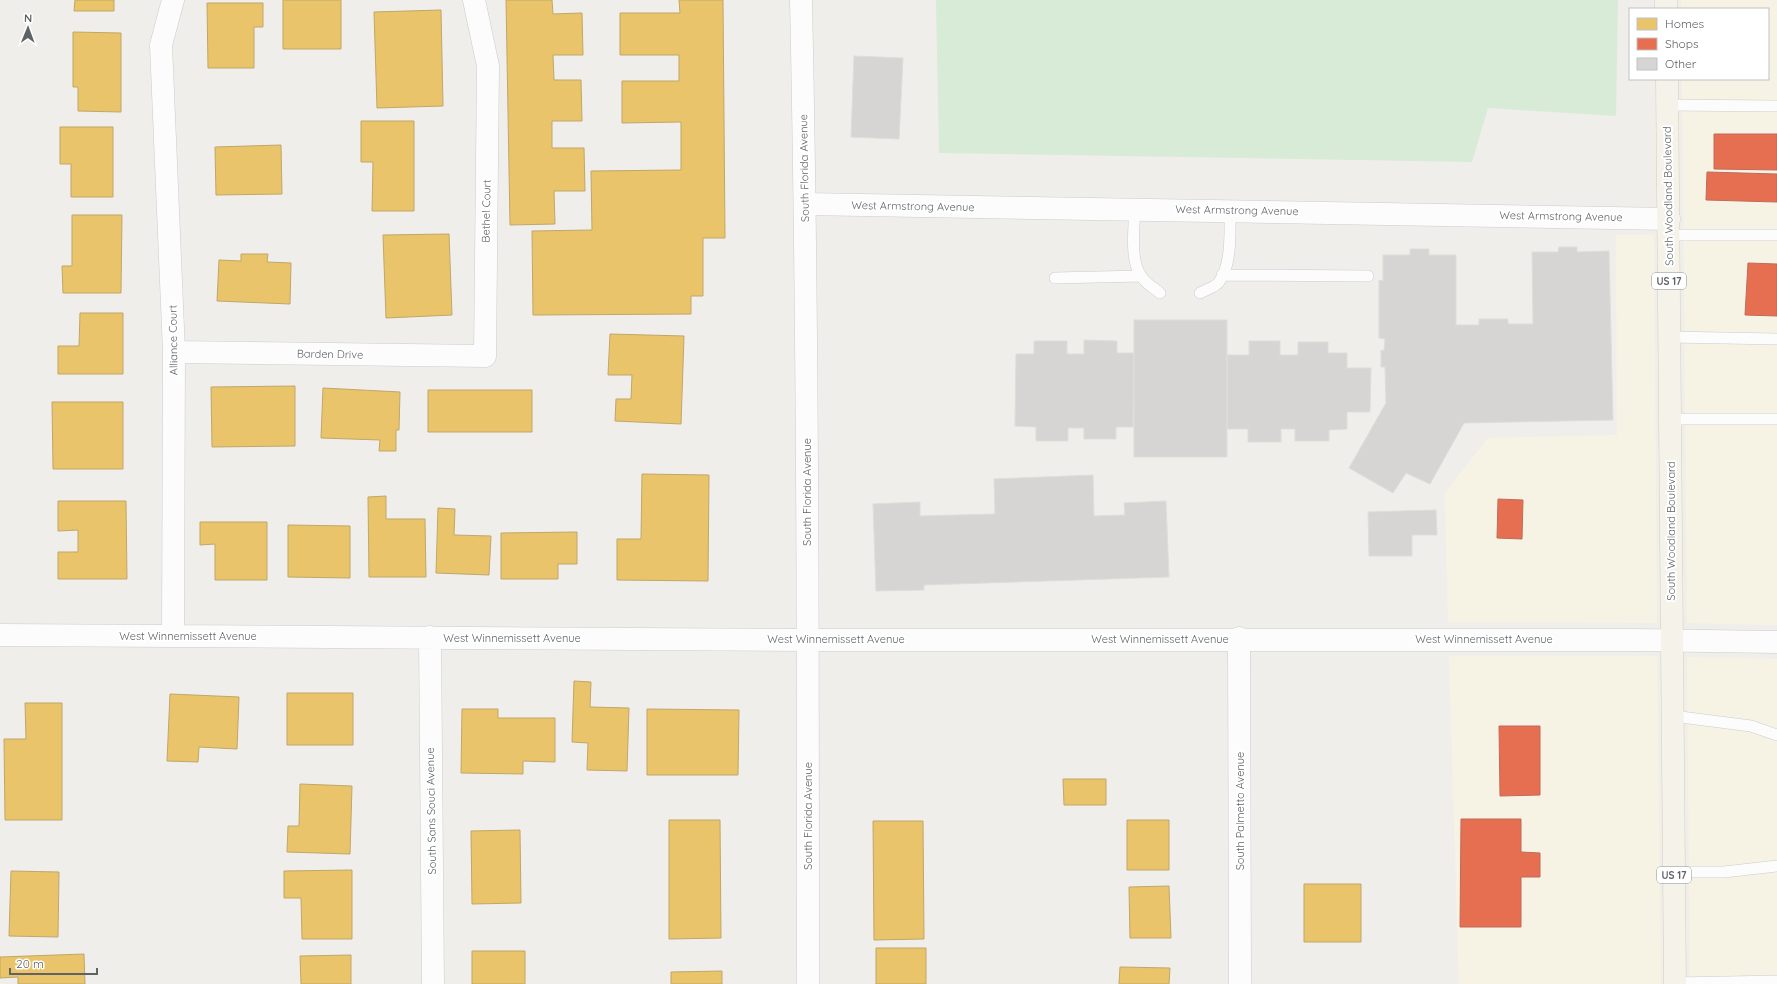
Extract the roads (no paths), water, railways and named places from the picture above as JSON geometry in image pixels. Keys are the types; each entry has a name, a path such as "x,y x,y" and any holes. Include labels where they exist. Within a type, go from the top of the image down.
{"main road":[{"name":"South Woodland Boulevard","path":"1667,80 1675,984"}],"street":[{"name":"Alliance Court","path":"173,0 161,45 174,352 174,636"},
{"name":"Bethel Court","path":"474,0 488,66 485,356"},
{"name":"South Florida Avenue","path":"801,0 805,204 808,640 808,984"},
{"name":"West Armstrong Avenue","path":"805,204 1230,210 1669,227"},
{"name":"Barden Drive","path":"174,352 485,356"},
{"name":"West Winnemissett Avenue","path":"0,635 808,640 1239,638 1672,640 1777,642"},
{"name":"South Sans Souci Avenue","path":"430,637 433,984"},
{"name":"South Palmetto Avenue","path":"1239,638 1240,984"}],"lane":[{"path":"1667,105 1777,106"},
{"path":"1135,209 1134,245 1136,264 1141,276 1160,293"},
{"path":"1200,293 1219,283 1226,264 1230,238 1230,210"},
{"path":"1669,227 1777,234"},
{"path":"1222,275 1368,276"},
{"path":"1055,278 1141,276"},
{"path":"1670,337 1777,339"},
{"path":"1670,419 1777,419"},
{"path":"1673,716 1751,726 1777,735"},
{"path":"1674,872 1724,872 1777,866"},
{"path":"1675,984 1777,981"}]}
